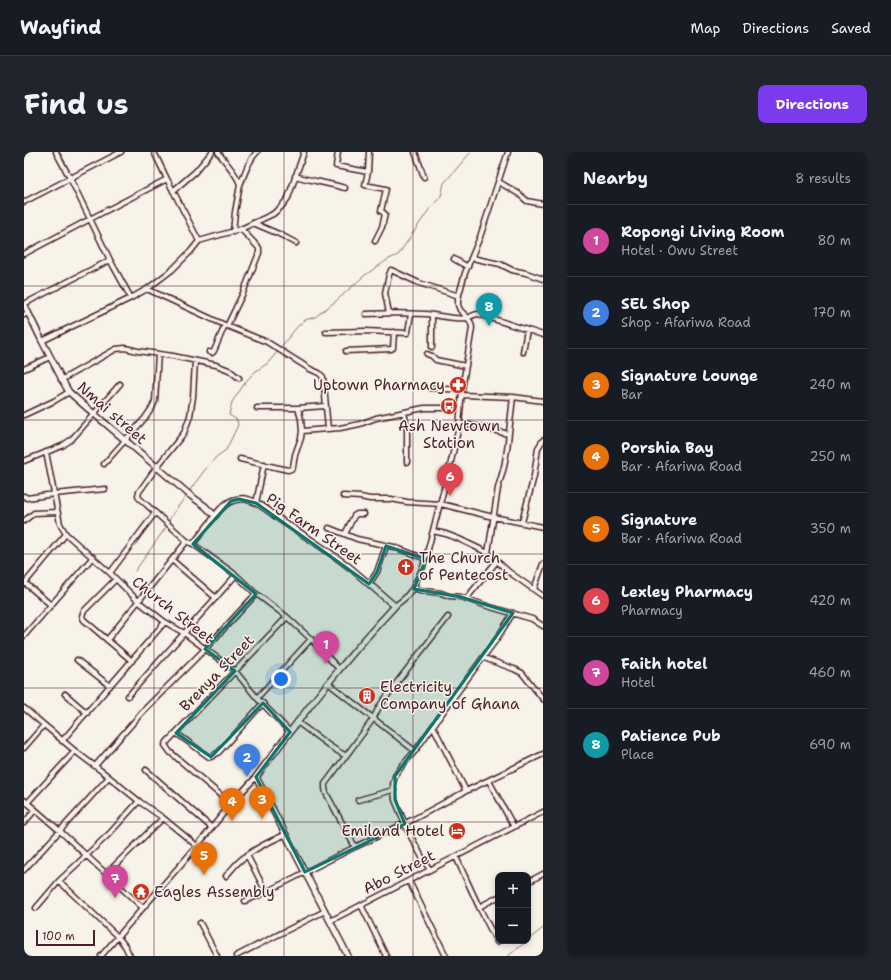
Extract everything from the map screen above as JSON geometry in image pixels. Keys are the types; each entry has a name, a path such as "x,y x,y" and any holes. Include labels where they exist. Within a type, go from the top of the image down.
{"street":[{"path":"56,152 110,260 131,298"},
{"path":"24,202 121,152"},
{"path":"154,152 199,241"},
{"path":"173,191 198,168 212,152"},
{"path":"218,152 239,181 240,185"},
{"path":"233,232 240,185 251,158 257,152"},
{"path":"42,341 147,289 172,270 199,241 233,232 273,214 288,198 304,152"},
{"path":"338,152 336,166 368,172"},
{"path":"369,152 366,185 386,189 381,211 385,214 382,227 375,241"},
{"path":"415,152 424,177"},
{"path":"102,956 197,846 231,804 256,777 297,722 368,634 394,606 405,598 414,588 426,559 450,466 459,423 462,390 472,323 460,310 458,304 459,296 508,152"},
{"path":"295,176 345,188"},
{"path":"24,254 167,179"},
{"path":"499,182 519,194 527,201 543,204"},
{"path":"254,223 296,243"},
{"path":"209,352 214,351 243,293 259,253 259,248 241,229"},
{"path":"472,258 500,264 512,270 543,279"},
{"path":"454,259 468,267"},
{"path":"24,304 110,260"},
{"path":"389,313 385,293 391,270 419,283 459,296"},
{"path":"147,289 266,342 319,373 323,377 328,429"},
{"name":"Nmai street","path":"24,304 26,314 42,341 61,380 69,392 156,468 205,506 215,516"},
{"path":"366,314 389,313 468,318 472,315 478,314 543,334"},
{"path":"326,332 406,333 408,332 411,314"},
{"path":"432,315 432,347"},
{"path":"523,352 527,330"},
{"path":"346,350 391,349 393,348 394,332"},
{"path":"61,380 116,349 124,348 195,361 229,370 240,378"},
{"path":"104,464 152,408 155,401 158,354"},
{"path":"426,354 432,356 436,360 466,366"},
{"path":"24,369 50,358"},
{"path":"195,361 193,397 190,416 184,433 139,492 139,498 187,541 236,575 256,594 287,617 311,639 339,669"},
{"path":"24,461 62,446 72,439 120,384"},
{"path":"430,388 462,390"},
{"path":"24,415 69,392"},
{"path":"462,395 512,397 543,401"},
{"path":"488,553 498,488 504,467 512,397"},
{"path":"257,408 326,406"},
{"path":"240,459 288,470 291,469 302,431 298,408"},
{"path":"302,431 340,428 360,424 376,418 424,408 460,408"},
{"path":"404,412 407,436 407,462"},
{"path":"459,423 508,434"},
{"path":"522,522 534,476 538,448 543,440"},
{"name":"Church Street","path":"46,452 57,512 60,524 66,534 93,557 139,602 165,622 184,633 234,671 290,732"},
{"path":"256,503 264,464"},
{"path":"24,496 27,498 105,489"},
{"path":"343,496 440,504 543,527"},
{"name":"Pig Farm Street","path":"193,544 224,506 231,501 246,499 256,503 348,566 394,606"},
{"path":"24,521 34,513 57,512"},
{"path":"110,573 155,513"},
{"path":"345,534 354,516 357,514 364,514"},
{"path":"329,528 371,543 394,547 426,559"},
{"path":"433,531 460,539 488,553 509,572 543,596"},
{"path":"50,605 24,584 66,534"},
{"path":"107,640 187,541"},
{"path":"369,584 378,572 386,546"},
{"path":"24,636 93,557"},
{"path":"172,560 216,598"},
{"path":"466,599 497,561"},
{"path":"534,589 543,564"},
{"path":"128,696 236,575"},
{"path":"116,579 82,614 82,617 132,661"},
{"path":"414,588 424,592 441,593 466,599 532,619 543,626"},
{"path":"95,766 146,708 205,650 256,594"},
{"path":"430,870 405,824 395,800 393,784 395,776 415,751 452,698 484,658 513,613"},
{"name":"Brenya Street","path":"231,804 170,752 165,745 287,617"},
{"path":"355,847 326,793 325,784 373,719 379,707 398,680 448,617"},
{"path":"62,741 165,622"},
{"path":"258,698 311,639"},
{"path":"484,658 522,673 543,700"},
{"path":"77,660 110,686"},
{"path":"328,683 415,751"},
{"path":"65,694 87,713"},
{"path":"176,732 211,757 219,752 263,703"},
{"path":"24,708 62,741 163,818 197,846"},
{"path":"297,722 346,756"},
{"path":"24,748 44,725"},
{"path":"433,726 466,792"},
{"path":"75,751 26,801 143,908"},
{"path":"245,901 405,824 543,754"},
{"path":"146,770 212,828"},
{"path":"24,870 109,777"},
{"path":"256,777 348,956"},
{"path":"489,781 514,827"},
{"path":"358,800 393,790"},
{"path":"36,908 59,881 109,834 139,801"},
{"path":"24,823 35,810"},
{"name":"Abo Street","path":"330,921 543,812"},
{"path":"106,874 163,818"},
{"path":"226,876 247,854 286,834"},
{"path":"247,854 266,892"},
{"path":"456,857 495,938"},
{"path":"531,880 543,874"},
{"path":"59,881 118,937 130,956"},
{"path":"408,881 446,956"},
{"path":"479,907 495,899"},
{"path":"361,905 386,956"},
{"path":"236,956 325,911"},
{"path":"200,923 217,956"}],"highlighted area":[{"path":"239,499 256,503 369,584 377,572 386,546 426,559 414,589 461,597 513,613 395,776 395,800 405,824 305,872 256,777 290,732 263,703 211,757 176,733 235,671 205,649 256,594 193,544 231,501"}],"waterway":[{"path":"280,348 297,327 305,320 315,317 336,301 365,275 389,259 398,255 428,211 441,196 444,183 471,152"},
{"path":"190,490 216,457 226,450 238,425 237,420 229,415 232,402 247,380 256,371 268,363 277,352"},
{"path":"168,522 187,495"},
{"path":"135,571 167,526"},
{"path":"531,938 543,928"},
{"path":"508,956 523,944"}],"place":[{"name":"Patience Pub","path":"489,326"},
{"name":"Uptown Pharmacy","path":"458,385"},
{"name":"Ash Newtown Station","path":"449,406"},
{"name":"Lexley Pharmacy","path":"450,496"},
{"name":"The Church of Pentecost","path":"406,567"},
{"name":"Ropongi Living Room","path":"326,664"},
{"name":"Electricity Company of Ghana","path":"367,696"},
{"name":"SEL Shop","path":"247,777"},
{"name":"Signature Lounge","path":"262,819"},
{"name":"Porshia Bay","path":"232,821"},
{"name":"Emiland Hotel","path":"457,831"},
{"name":"Signature","path":"204,875"},
{"name":"Eagles Assembly","path":"141,892"},
{"name":"Faith hotel","path":"115,898"}]}
